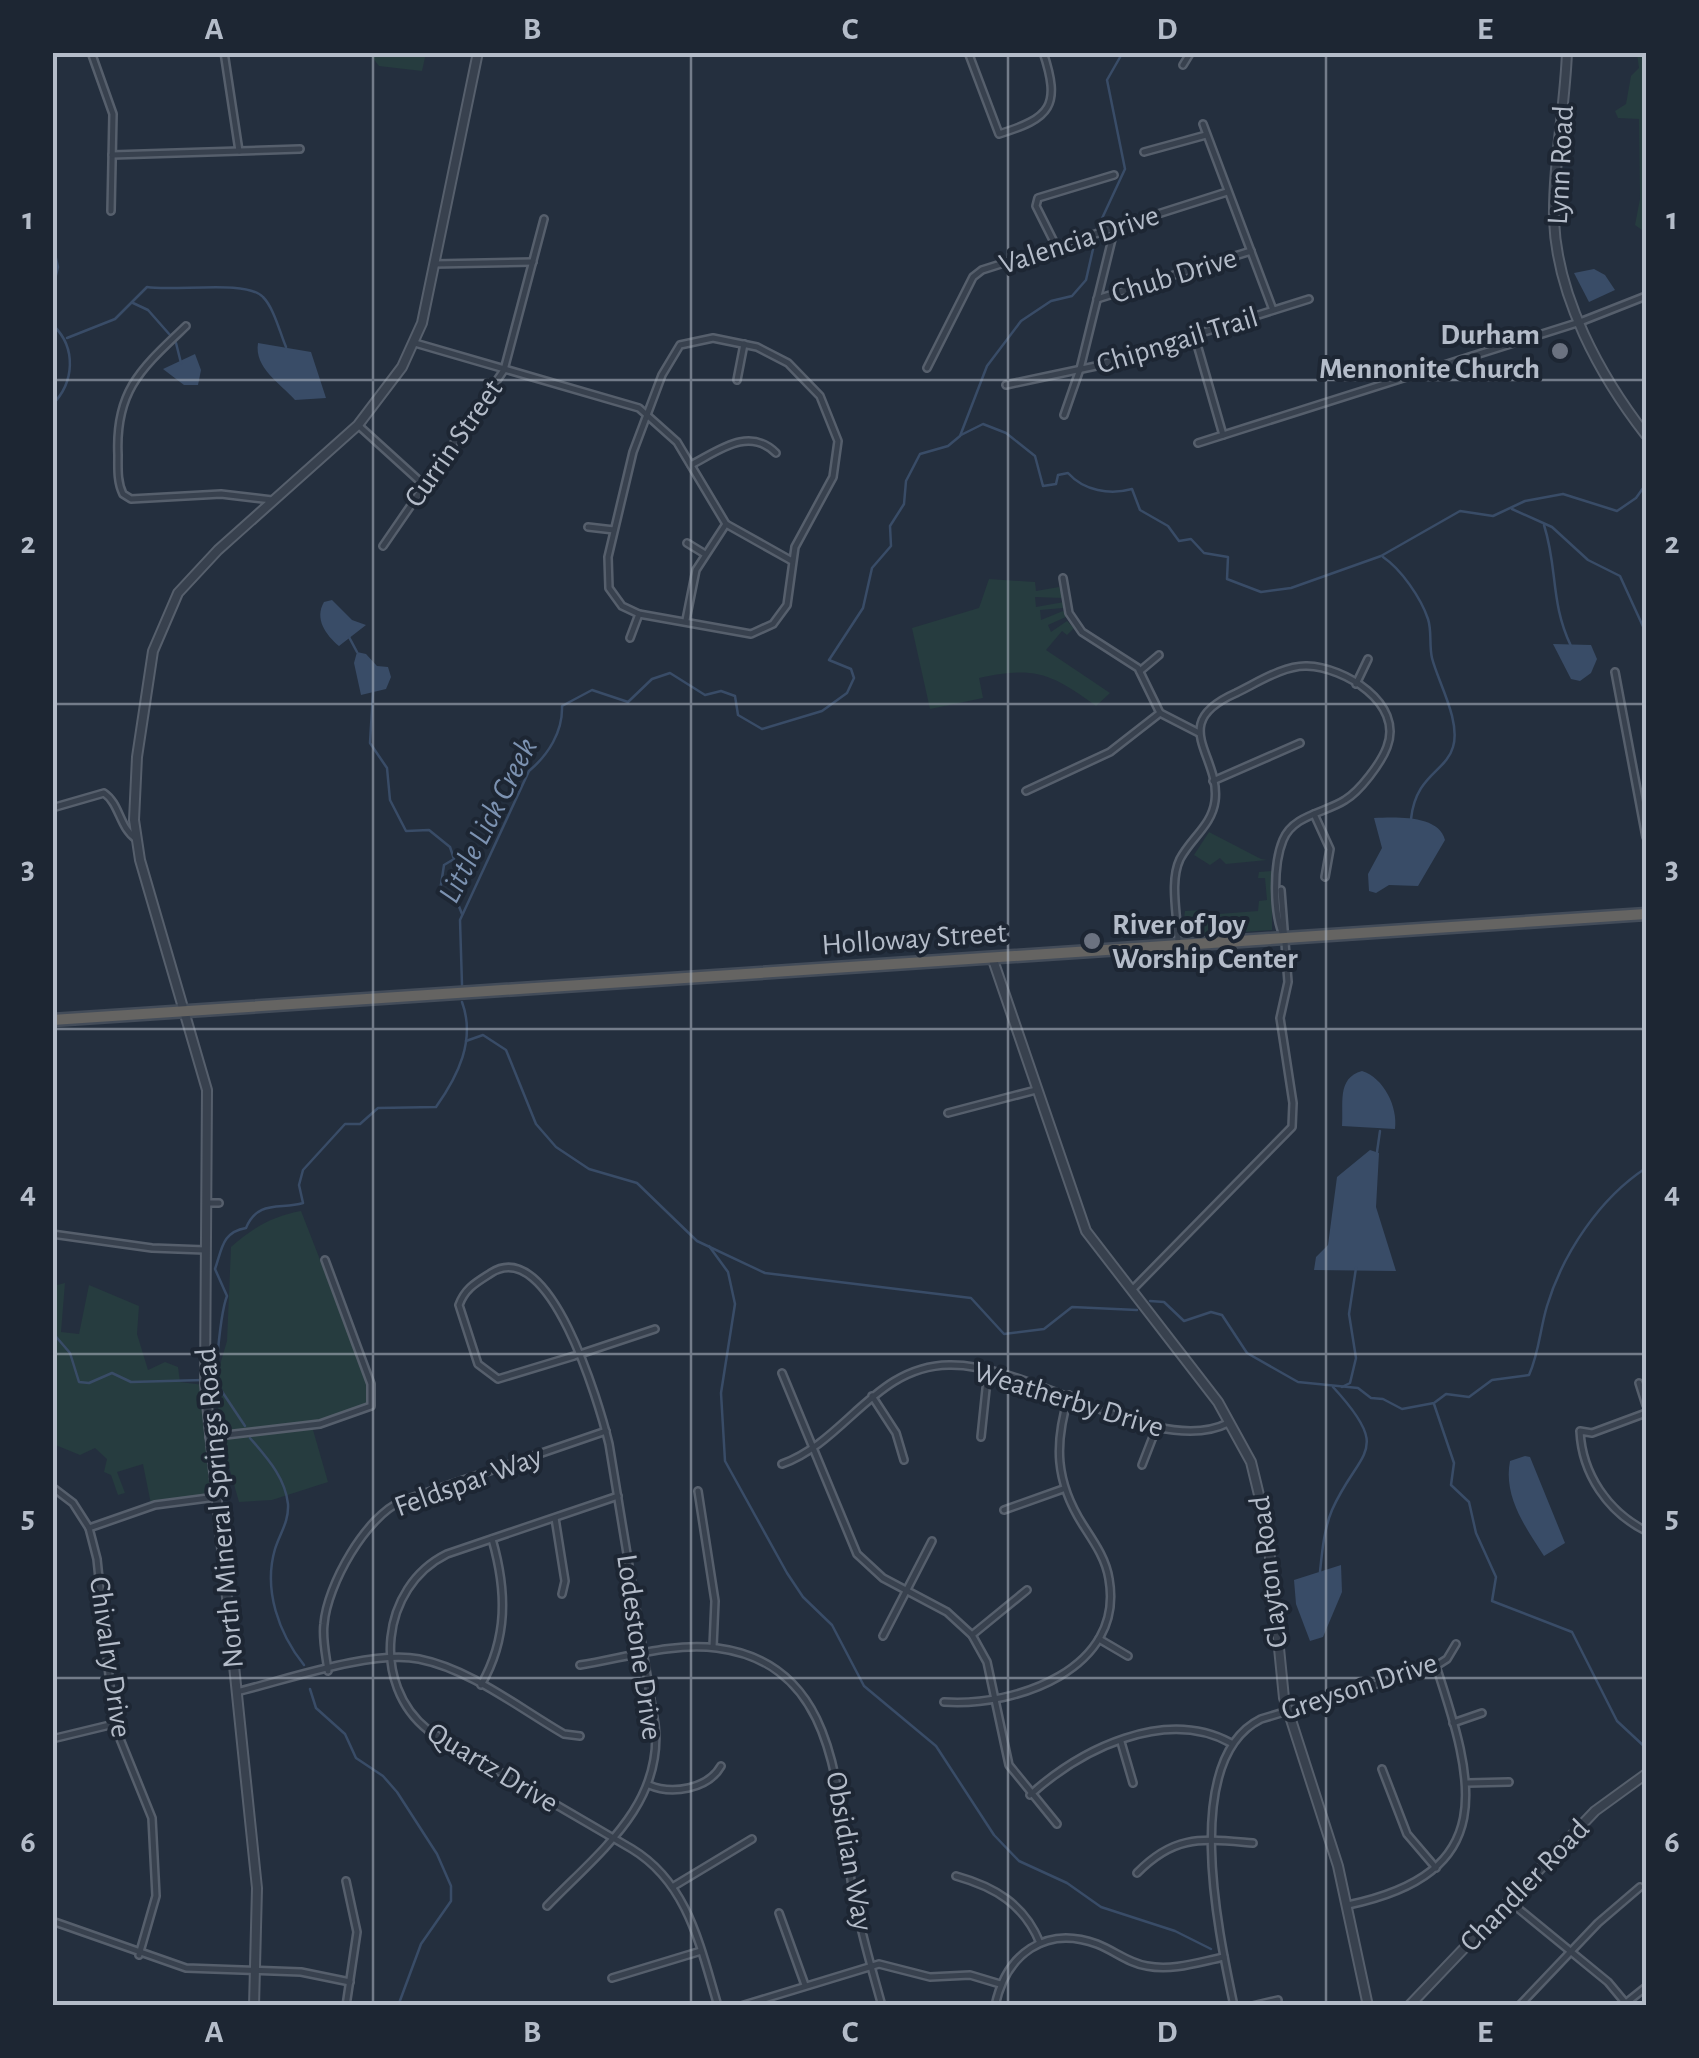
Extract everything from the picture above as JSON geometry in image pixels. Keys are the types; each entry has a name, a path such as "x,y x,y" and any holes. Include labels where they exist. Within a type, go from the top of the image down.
{"highway":[{"name":"Holloway Street","path":"52,1020 1646,914"}],"street":[{"path":"91,52 112,108 110,211"},
{"path":"224,52 238,152"},
{"name":"North Mineral Springs Road","path":"254,2006 257,1888 205,1385 206,1083 136,839 140,726 153,651 164,618 192,574 358,425 395,379 416,342 478,52"},
{"path":"968,52 999,134 1036,121 1050,105 1053,86 1043,52"},
{"path":"1183,64 1191,52"},
{"name":"Lynn Road","path":"1567,52 1554,220 1560,265 1580,322 1613,386 1646,435"},
{"name":"Chipngail Trail","path":"1204,124 1273,310"},
{"path":"1144,152 1206,135"},
{"path":"112,155 300,149"},
{"path":"1056,246 1036,206 1038,198 1114,176"},
{"name":"Valencia Drive","path":"927,368 977,273 1227,192"},
{"name":"Currin Street","path":"383,546 504,370 544,219"},
{"name":"Chipngail Trail","path":"1064,414 1080,369 1114,227"},
{"name":"Chub Drive","path":"1098,299 1251,251"},
{"path":"434,264 533,262"},
{"path":"1198,442 1580,322 1646,296"},
{"name":"Chipngail Trail","path":"1006,385 1080,369 1309,299"},
{"path":"186,326 136,378 122,401 117,429 123,494 132,499 248,494 274,501"},
{"path":"1194,334 1223,435"},
{"path":"706,338 744,344 777,355 803,377 825,403 837,434 833,477 796,542 791,596 778,620 767,628 736,634 686,620 638,614 622,606 609,588 607,563 647,414 680,345 706,338"},
{"path":"416,342 614,399 647,414 672,436 726,524 792,561"},
{"path":"737,380 744,344"},
{"path":"358,425 424,485"},
{"path":"691,465 742,441 760,442 776,454"},
{"path":"686,620 692,582 726,524"},
{"path":"588,527 614,530"},
{"path":"687,543 705,554"},
{"path":"1063,578 1069,613 1077,626 1140,671 1160,713 1199,733"},
{"path":"630,638 638,614"},
{"path":"1140,671 1159,655"},
{"path":"1356,684 1368,658"},
{"path":"1130,1292 1292,1127 1294,1103 1280,1018 1288,982 1284,938 1278,924 1283,840 1290,830 1314,814 1354,794 1387,747 1386,712 1372,694 1329,670 1292,668 1218,701 1201,722 1199,747 1213,780 1212,815 1182,855 1176,872 1178,944"},
{"path":"1615,672 1646,837"},
{"path":"1026,791 1110,752 1160,713"},
{"path":"1213,780 1300,743"},
{"path":"52,808 108,794 123,827 136,839"},
{"path":"1314,814 1330,849 1325,878"},
{"name":"Clayton Road","path":"992,958 1082,1224 1231,1422 1262,1498 1286,1709 1348,1905 1368,2006"},
{"path":"948,1113 1036,1090"},
{"path":"206,1203 219,1203"},
{"path":"52,1234 152,1248 205,1250"},
{"path":"210,1437 320,1424 371,1406 370,1384 325,1260"},
{"name":"Lodestone Drive","path":"547,1906 630,1820 649,1785 656,1738 644,1655 606,1431 579,1354 549,1297 523,1268 498,1268 463,1294 459,1315 478,1364 492,1377 513,1378 579,1354 655,1329"},
{"name":"Weatherby Drive","path":"782,1464 815,1450 872,1396 922,1368 948,1365 988,1370 1069,1395 1156,1429 1186,1434 1231,1422"},
{"path":"981,1437 988,1370"},
{"path":"782,1373 857,1554 909,1594 947,1612 972,1635 986,1662 1009,1765 1057,1824"},
{"path":"1638,1383 1646,1404"},
{"path":"944,1702 994,1697 1068,1672 1100,1640 1110,1607 1108,1573 1064,1489 1058,1437 1069,1395"},
{"path":"872,1396 896,1433 904,1460"},
{"path":"1646,1413 1592,1433 1580,1431 1588,1465 1605,1500 1646,1531"},
{"path":"1142,1466 1156,1429"},
{"name":"Feldspar Way","path":"328,1671 324,1629 328,1606 362,1535 381,1513 402,1501 606,1431"},
{"name":"Chivalry Drive","path":"52,1487 73,1504 89,1528 97,1559 114,1724 146,1797 154,1831 156,1896 139,1955"},
{"path":"1004,1510 1064,1489"},
{"path":"698,1490 715,1602 713,1647"},
{"name":"Quartz Drive","path":"618,1496 447,1554 421,1572 393,1622 391,1658 398,1694 420,1724 647,1858 674,1886 718,2006"},
{"path":"89,1528 155,1506 216,1497"},
{"path":"555,1518 566,1580 562,1594"},
{"path":"481,1686 497,1652 504,1618 492,1539"},
{"path":"883,1636 909,1594 932,1541"},
{"path":"972,1635 1027,1590"},
{"path":"1100,1640 1128,1656"},
{"name":"Greyson Drive","path":"1231,1743 1253,1723 1286,1709 1436,1666 1447,1659 1456,1644"},
{"name":"Obsidian Way","path":"580,1665 713,1647 746,1654 779,1673 802,1696 822,1731 839,1779 853,1891 882,2006"},
{"path":"236,1692 391,1658 433,1663 564,1734 580,1736"},
{"path":"1348,1905 1402,1892 1436,1868 1462,1826 1468,1784 1436,1666"},
{"path":"1453,1723 1482,1713"},
{"path":"52,1739 114,1724"},
{"path":"1030,1794 1078,1756 1168,1729 1193,1728 1231,1743 1220,1771 1213,1840 1216,1915 1234,2006"},
{"path":"1121,1742 1133,1783"},
{"path":"649,1785 667,1790 691,1787 710,1778 721,1766"},
{"path":"1382,1769 1408,1834 1436,1868"},
{"name":"Chandler Road","path":"1410,2006 1594,1811 1646,1774"},
{"path":"1468,1784 1509,1782"},
{"path":"674,1886 752,1840"},
{"path":"1137,1873 1168,1847 1213,1840 1253,1842"},
{"path":"956,1876 1009,1898 1040,1943"},
{"path":"346,1881 357,1932 346,2006"},
{"path":"1519,2006 1640,1887"},
{"path":"1509,1901 1626,2004 1646,1987"},
{"path":"779,1913 805,1985"},
{"path":"52,1922 139,1955 194,1969 302,1972 350,1982"},
{"path":"995,2006 1000,1984 1014,1961 1040,1943 1059,1938 1081,1940 1136,1964 1158,1968 1224,1958"},
{"path":"612,1978 701,1951"},
{"path":"741,2006 871,1965 896,1965 930,1977 970,1975 1000,1984"},
{"path":"1526,1998 1532,2006"},
{"path":"1252,2006 1278,2000"}],"green space":[{"path":"369,53 426,53 422,71 379,66"},
{"path":"1637,53 1646,54 1646,252 1642,230 1635,225 1640,199 1639,119 1618,118 1615,111 1626,104 1631,76 1639,68"},
{"path":"989,579 1035,582 1036,591 1059,587 1063,598 1035,597 1036,607 1064,602 1063,608 1040,610 1041,620 1063,611 1068,616 1048,625 1051,632 1067,621 1074,628 1067,635 1062,631 1046,650 1110,693 1096,706 1054,679 1014,673 979,678 983,698 930,709 912,628 979,608"},
{"path":"1209,832 1267,860 1226,864 1220,858 1210,865 1194,855"},
{"path":"1272,871 1272,930 1182,936 1185,911 1201,910 1206,915 1258,911 1259,901 1267,900 1265,878 1258,878 1259,872"},
{"path":"301,1211 372,1393 371,1405 311,1423 328,1482 272,1500 239,1502 219,1432 217,1375 227,1341 231,1247 263,1224"},
{"path":"65,1283 61,1332 79,1334 89,1285 139,1306 137,1334 148,1370 165,1362 178,1367 180,1382 204,1385 215,1496 151,1504 143,1464 117,1472 125,1493 118,1495 111,1475 104,1472 107,1459 95,1448 80,1455 53,1444 53,1286"}],"water":[{"path":"1594,269 1605,275 1615,290 1589,302 1574,273"},
{"path":"258,343 311,352 326,398 295,400 264,368"},
{"path":"195,354 201,370 198,385 184,385 163,369"},
{"path":"332,600 352,620 366,625 339,646 326,632 320,614 324,602"},
{"path":"1553,644 1591,645 1597,659 1591,673 1580,681 1571,679"},
{"path":"357,652 366,654 377,666 388,667 391,677 386,689 361,695 354,663"},
{"path":"1374,818 1416,819 1441,832 1445,840 1418,886 1389,885 1376,893 1369,891 1368,874 1382,848"},
{"path":"1362,1071 1377,1080 1388,1094 1395,1129 1342,1126 1345,1086"},
{"path":"1370,1150 1379,1153 1376,1207 1396,1271 1314,1270 1316,1257 1328,1245 1337,1177"},
{"path":"1530,1457 1565,1543 1544,1556 1518,1511 1510,1487 1510,1461"},
{"path":"1341,1565 1342,1592 1323,1637 1310,1641 1296,1604 1294,1580"}],"waterway":[{"name":"Little Lick Creek","path":"462,985 460,920 529,771 553,742 562,706 592,690 628,702 652,679 670,673 705,695 721,691 735,696 738,715 762,729 822,711 847,693 854,678 851,669 829,660 863,608 872,568 891,546 890,526 904,504 906,481 920,454 948,446 960,436 987,366 1021,321 1051,301 1072,296 1086,280 1098,227 1125,169 1107,80 1123,52"},
{"path":"52,241 58,267 52,291"},
{"path":"67,338 115,319 147,287 226,287 263,297 286,347"},
{"path":"133,303 148,310 170,335"},
{"path":"52,305 54,326 66,344 70,365 65,386 52,405"},
{"path":"176,343 181,363"},
{"path":"961,435 983,424 1006,433 1035,456 1043,486 1056,484 1058,475 1068,473 1098,490 1132,489 1140,510 1168,526 1179,541 1191,539 1204,553 1228,557 1227,579 1261,592 1291,588 1381,556 1460,511 1493,516 1525,501 1563,494 1617,511 1636,498 1646,484"},
{"path":"1512,509 1552,527 1588,560 1620,576 1646,633"},
{"path":"1544,525 1560,615 1571,646"},
{"path":"1383,557 1403,576 1425,611 1432,658 1454,726 1453,747 1419,792 1411,819"},
{"path":"349,637 357,652"},
{"path":"373,692 370,743 387,768 390,800 406,831 429,830 450,847 454,859 444,865 440,891 456,899 462,914"},
{"name":"Little Lick Creek","path":"210,1377 216,1373 227,1296 215,1269 227,1237 246,1228 264,1209 303,1203 299,1185 303,1170 345,1124 360,1124 378,1108 436,1107 451,1083 466,1044 462,1002"},
{"path":"466,1041 483,1035 506,1050 536,1124 556,1147 589,1169 637,1183 697,1241 765,1273 971,1298 1004,1334 1044,1329 1072,1307 1137,1310"},
{"path":"1377,1152 1380,1131"},
{"path":"1150,1301 1164,1302 1184,1321 1211,1312 1222,1315 1247,1353 1298,1382 1358,1388 1371,1398 1383,1399 1402,1409 1434,1403 1446,1394 1469,1397 1492,1380 1529,1375 1547,1306 1573,1247 1613,1195 1646,1168"},
{"path":"709,1246 728,1272 735,1304 721,1393 725,1461 787,1573 803,1597 832,1625 864,1686 936,1746 994,1835 1019,1861 1067,1883 1101,1907 1175,1931 1211,1949"},
{"path":"1342,1387 1350,1383 1356,1358 1349,1314 1356,1268"},
{"name":"Little Lick Creek","path":"52,1332 70,1353 79,1382 89,1383 112,1373 131,1382 203,1380"},
{"path":"213,1378 245,1426"},
{"path":"1320,1572 1329,1517 1366,1450 1367,1439 1352,1409 1333,1387"},
{"path":"1434,1404 1454,1463 1451,1485 1469,1502 1476,1533 1496,1577 1492,1601 1572,1632 1617,1721 1646,1748"},
{"path":"250,1438 274,1468 286,1494 287,1516 272,1564 272,1596 287,1640 304,1665"},
{"path":"310,1689 316,1708 345,1734 356,1758 383,1776 397,1792 437,1854 451,1886 451,1901 421,1944 398,2006"}],"place":[{"name":"Durham Mennonite Church","path":"1560,351"},
{"name":"River of Joy Worship Center","path":"1092,941"}]}
